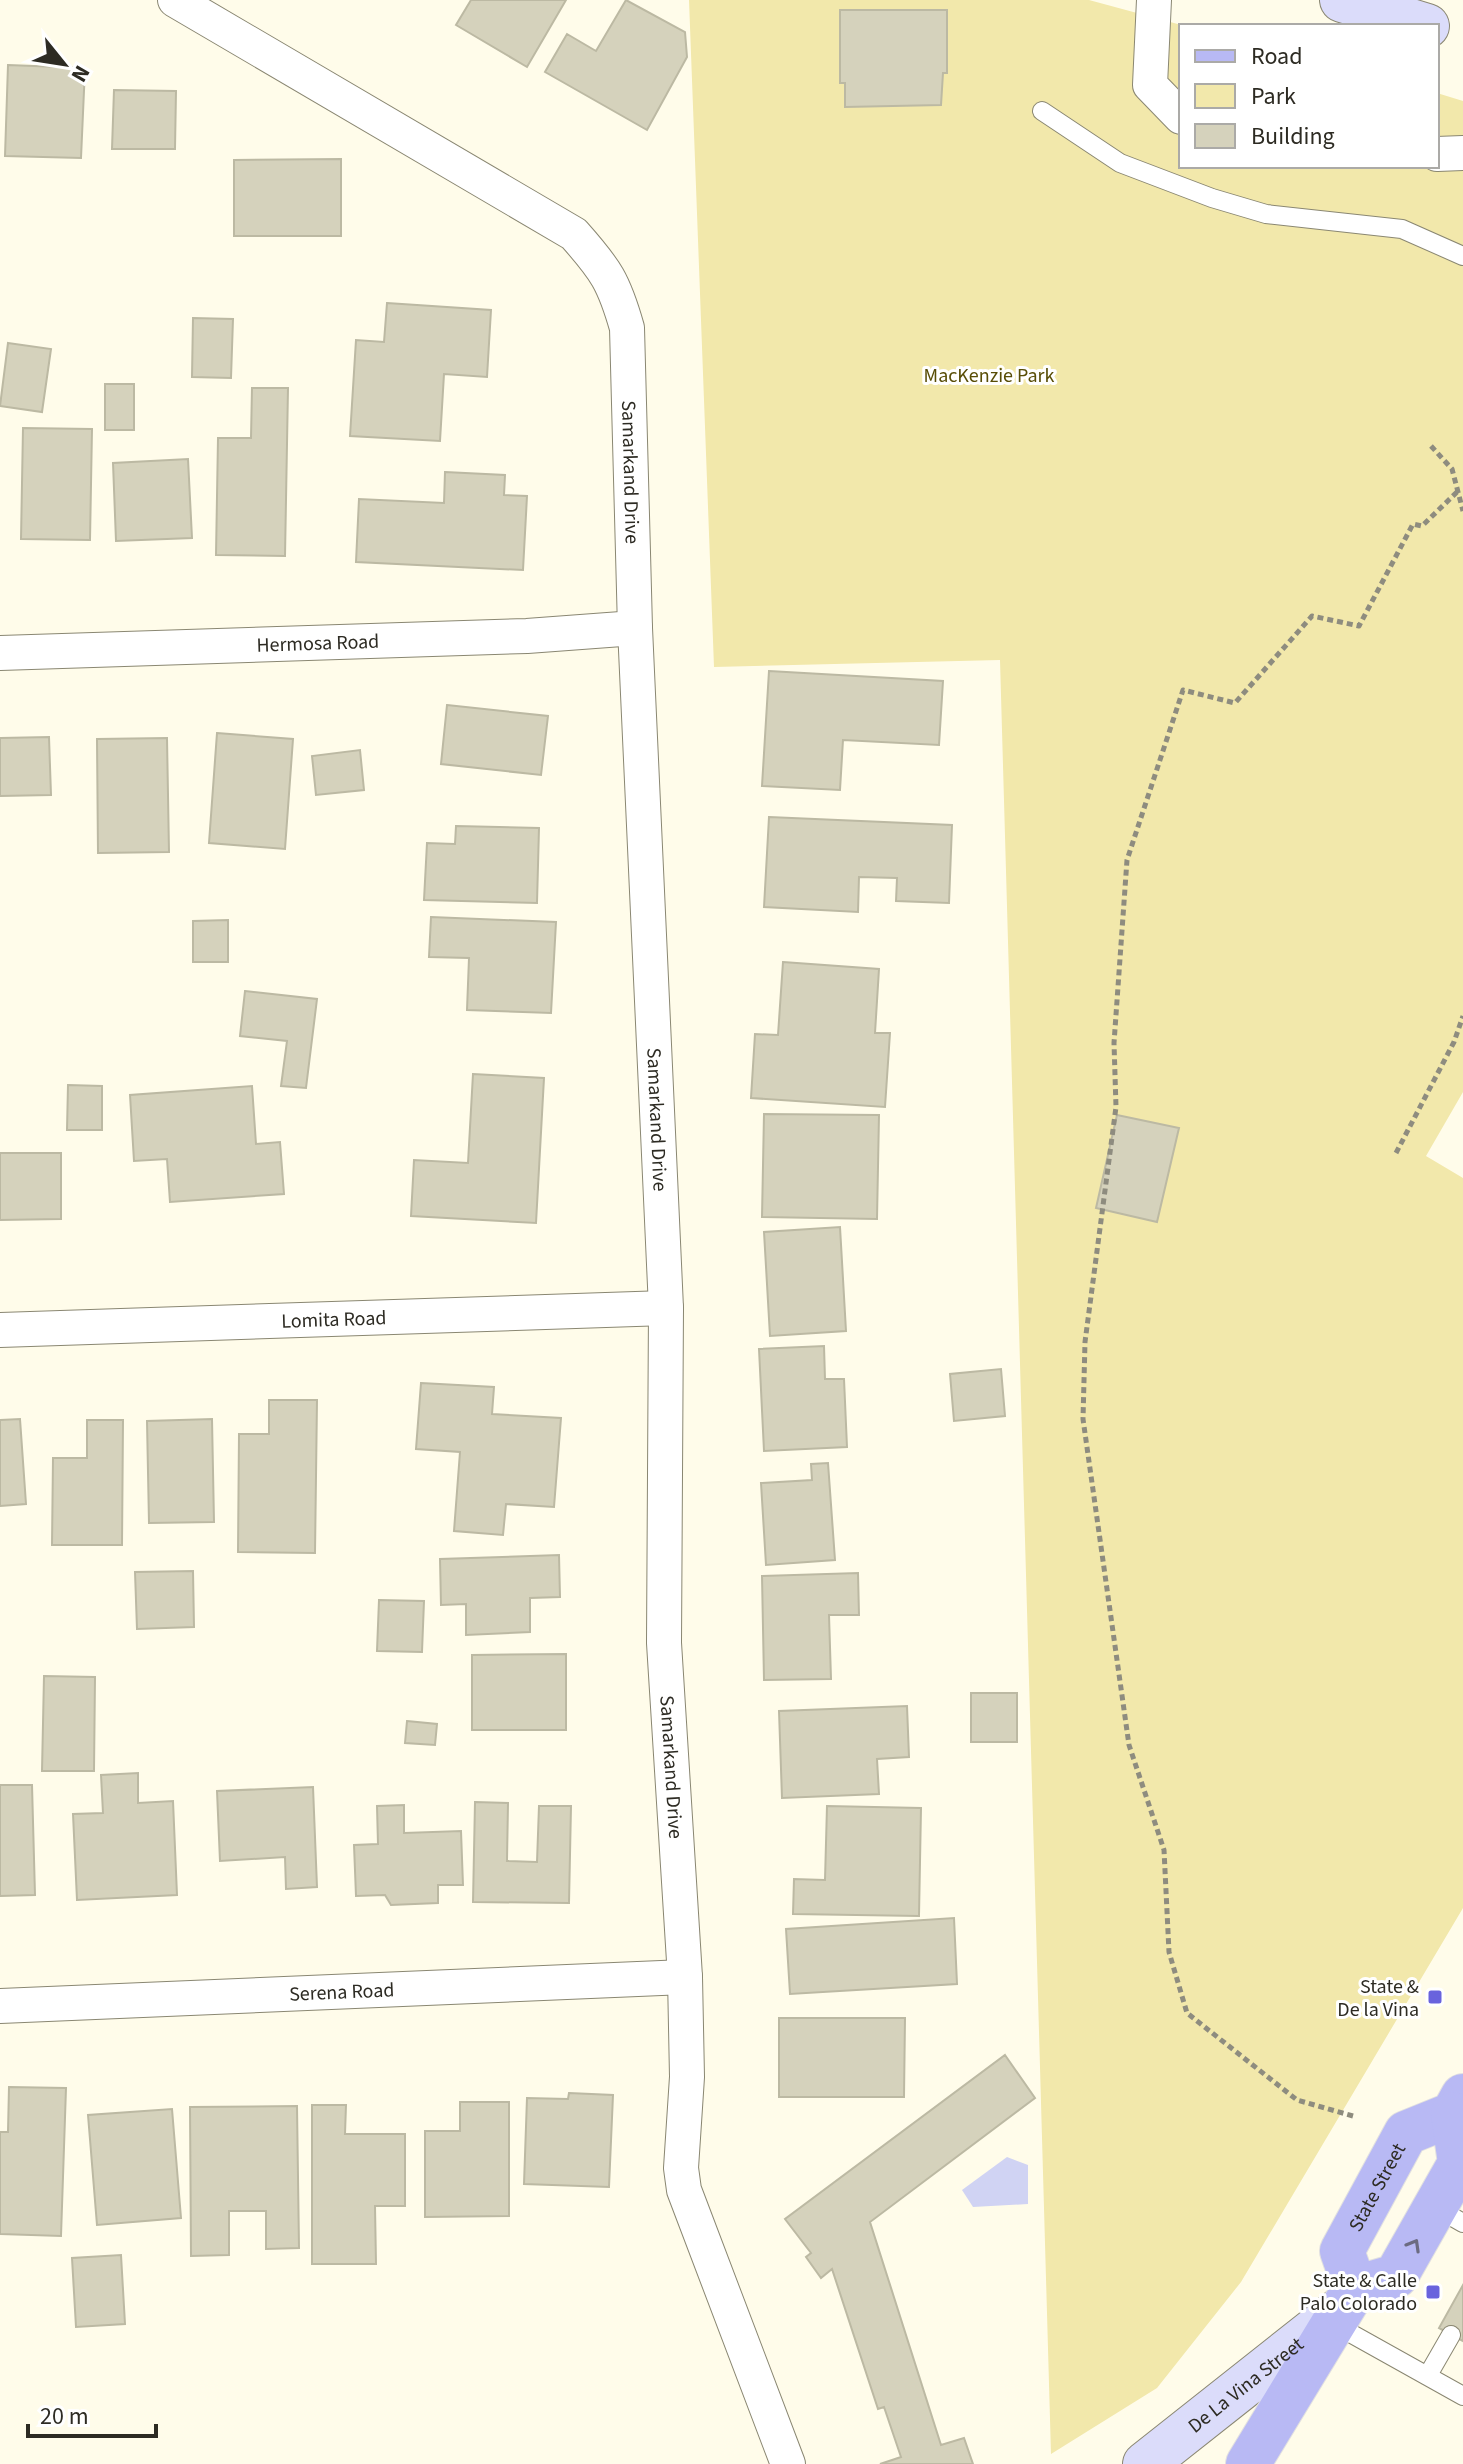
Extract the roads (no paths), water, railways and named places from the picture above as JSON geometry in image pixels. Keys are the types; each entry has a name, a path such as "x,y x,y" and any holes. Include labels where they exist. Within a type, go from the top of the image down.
{"main road":[{"name":"State Street","path":"1458,2105 1460,2163 1449,2215 1396,2276 1345,2306 1342,2251 1406,2133 1458,2105"},
{"path":"1248,2464 1345,2306"}],"street":[{"name":"Samarkand Drive","path":"175,0 574,234 603,266 615,286 627,328 635,628 666,1308 664,1643 685,1977 687,2077 681,2168 684,2190 788,2464"},
{"path":"1154,0 1150,85 1179,115"},
{"path":"1342,0 1420,24"},
{"path":"1439,30 1463,37"},
{"path":"1439,154 1463,153"},
{"name":"Hermosa Road","path":"0,653 527,636 635,628"},
{"name":"Lomita Road","path":"0,1330 666,1308"},
{"name":"Serena Road","path":"0,2006 685,1977"},
{"name":"De La Vina Street","path":"1145,2464 1345,2306"}],"lane":[{"path":"1042,111 1120,163 1212,198 1266,214 1402,229 1447,246 1463,256"},
{"path":"1345,2306 1428,2375 1461,2389"},
{"path":"1428,2375 1451,2335"}],"water":[{"path":"1007,2157 1028,2165 1028,2204 973,2207 962,2190"}],"place":[{"name":"State & De la Vina","path":"1435,1997"},
{"name":"State & Calle Palo Colorado","path":"1433,2292"}],"park label":[{"name":"MacKenzie Park","path":"989,375"}]}
